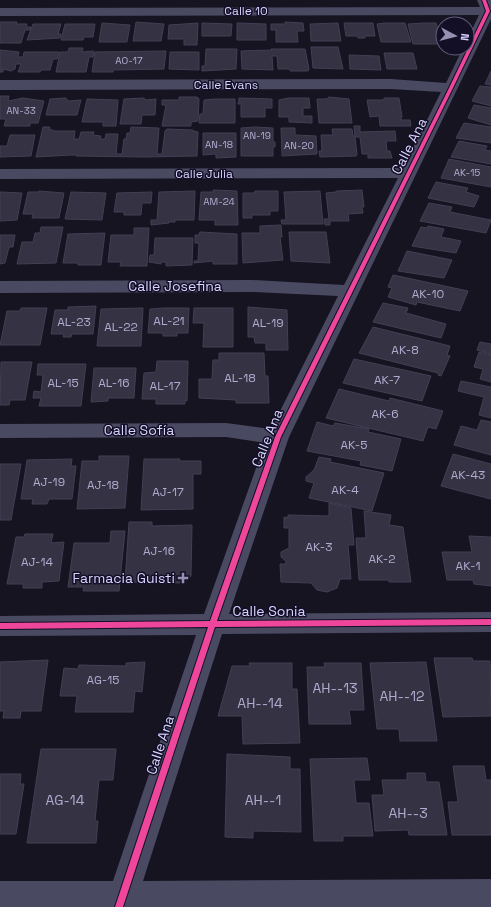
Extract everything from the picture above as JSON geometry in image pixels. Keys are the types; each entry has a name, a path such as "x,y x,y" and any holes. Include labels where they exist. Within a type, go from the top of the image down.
{"street":[{"name":"Calle 10","path":"0,12 188,6 488,7"},
{"name":"Calle Ana","path":"121,901 213,624 278,437 451,88 488,7"},
{"name":"Calle Evans","path":"0,85 391,84 451,88"},
{"name":"Calle Julia","path":"0,174 409,173"},
{"name":"Calle Josefina","path":"0,287 252,286 350,291"},
{"name":"Calle Sofía","path":"0,431 226,430 278,437"},
{"name":"Calle Sonia","path":"0,626 491,622"},
{"path":"0,896 121,901 491,894"}],"building":[{"path":"0,22 17,22 16,24 27,24 26,27 31,27 30,30 25,30 21,43 0,43"},
{"path":"136,22 164,24 161,41 133,41"},
{"path":"285,22 303,23 304,31 297,31 298,42 276,42 276,30 271,30 271,24 285,24"},
{"path":"102,23 130,25 127,42 99,42"},
{"path":"198,23 197,45 184,45 184,39 168,39 169,25"},
{"path":"202,23 232,24 231,36 202,36"},
{"path":"237,23 266,24 266,40 237,40"},
{"path":"338,23 341,41 311,41 310,24"},
{"path":"344,23 373,23 375,36 358,38 357,36 346,36"},
{"path":"405,23 411,42 381,42 377,24"},
{"path":"435,23 435,44 413,44 408,24"},
{"path":"33,24 61,24 58,34 61,34 60,38 27,40"},
{"path":"65,24 95,24 93,37 84,37 83,40 61,40"},
{"path":"311,47 338,47 343,69 313,68"},
{"path":"69,48 83,48 82,52 94,51 93,57 89,57 86,72 56,72 60,52 68,52"},
{"path":"206,49 237,49 236,69 202,71 202,66 205,66"},
{"path":"271,49 305,49 309,69 308,71 278,69 277,56 272,56 273,70 242,69 241,51 272,50"},
{"path":"0,50 19,52 18,57 23,57 24,52 59,52 57,59 53,59 50,70 41,70 40,72 18,72 21,64 16,64 15,69 11,71 3,69 3,72 0,72"},
{"path":"166,51 164,69 92,72 95,52"},
{"path":"170,52 199,52 199,70 169,69"},
{"path":"384,53 413,53 417,69 387,69"},
{"path":"349,55 379,56 381,70 350,69"},
{"path":"491,71 491,85 485,84"},
{"path":"480,86 491,87 491,106 472,101"},
{"path":"0,96 9,96 8,101 23,98 44,101 38,123 30,123 30,126 4,126 6,119 0,119"},
{"path":"179,97 197,97 199,99 198,121 191,122 191,126 162,126 166,105 162,105 162,100 179,100"},
{"path":"329,97 349,99 352,123 319,123 317,99 327,99"},
{"path":"66,98 68,101 81,100 77,115 46,115 50,99"},
{"path":"144,98 145,100 156,99 155,115 142,115 141,124 120,124 124,99"},
{"path":"239,98 272,99 272,108 265,108 265,117 241,117 241,104 238,104"},
{"path":"288,98 309,98 310,108 303,108 303,116 312,116 312,123 289,122 289,117 279,117 279,100"},
{"path":"384,98 399,98 402,117 401,120 410,120 411,126 380,126 379,116 370,117 367,100 384,100"},
{"path":"87,99 118,100 116,126 103,126 103,122 82,122"},
{"path":"235,99 235,123 199,123 200,114 203,114 204,100"},
{"path":"474,105 491,108 491,125 468,118"},
{"path":"464,123 491,127 491,143 456,138"},
{"path":"354,126 360,126 360,132 395,131 396,141 386,141 387,151 390,151 392,158 368,158 368,154 362,154 360,137 355,137 356,156 320,157 319,151 322,151 321,135 333,135 332,129 352,129 353,136 355,136"},
{"path":"43,127 50,127 49,129 55,131 75,131 74,139 79,139 81,132 94,132 93,135 101,136 100,139 105,139 106,134 118,134 116,154 122,154 124,139 126,139 127,133 130,133 131,127 159,128 157,154 162,154 165,131 167,129 193,130 198,132 197,156 145,157 71,155 36,157"},
{"path":"241,128 273,128 273,142 275,142 275,147 273,147 273,156 241,156"},
{"path":"281,128 295,128 295,135 316,136 317,154 282,156"},
{"path":"203,133 236,133 236,157 216,158 216,154 203,155"},
{"path":"10,135 35,135 31,156 0,157 0,146 7,146"},
{"path":"459,141 487,146 485,150 491,151 491,164 451,157"},
{"path":"449,159 491,167 491,187 441,178"},
{"path":"436,182 468,188 466,192 479,196 474,207 428,198"},
{"path":"213,190 237,191 238,225 215,225 215,220 199,220 201,192 213,192"},
{"path":"362,190 364,207 362,207 363,213 348,214 349,221 330,221 330,225 325,225 324,219 329,219 326,193"},
{"path":"39,191 64,193 59,218 32,218 33,214 23,214 28,192"},
{"path":"195,191 194,220 175,220 175,222 151,225 151,220 157,220 159,192"},
{"path":"255,191 278,191 278,211 270,211 270,215 252,215 252,218 243,218 243,193 255,193"},
{"path":"320,191 323,224 282,224 281,220 286,220 284,192"},
{"path":"0,192 22,193 17,220 0,221"},
{"path":"71,192 106,193 102,220 65,219"},
{"path":"152,192 151,203 142,203 141,215 124,215 124,212 114,212 117,193"},
{"path":"429,203 452,207 450,212 491,220 486,233 420,221"},
{"path":"281,225 282,237 280,237 283,260 243,263 242,233 260,233 260,226"},
{"path":"428,226 444,229 441,237 461,241 456,253 412,246 421,227 427,228"},
{"path":"41,227 63,227 56,263 17,264 22,242 33,242 35,233 40,233"},
{"path":"134,228 149,228 147,266 120,266 121,262 108,262 111,235 134,235"},
{"path":"200,232 237,234 237,264 213,264 213,261 194,263 194,261 198,261 199,243 195,243 195,235 199,235"},
{"path":"289,232 326,232 330,263 291,261"},
{"path":"105,233 101,265 78,265 78,263 63,263 68,234"},
{"path":"0,235 15,235 13,247 9,247 5,263 0,264"},
{"path":"155,238 193,238 192,265 166,266 166,262 161,262 161,264 149,262 150,255 154,255"},
{"path":"407,251 452,260 444,278 398,271"},
{"path":"393,275 468,291 460,311 417,302 416,305 388,297 392,288 388,287"},
{"path":"383,303 408,308 406,313 446,324 441,338 373,322"},
{"path":"96,306 93,334 72,334 71,337 63,337 64,334 51,334 55,310 68,310 68,307"},
{"path":"248,307 287,310 288,350 266,350 266,343 255,343 254,337 248,337"},
{"path":"21,308 47,308 40,345 0,345 7,311 20,311"},
{"path":"143,308 141,346 97,346 101,309"},
{"path":"189,308 188,333 177,333 177,336 163,336 163,333 148,333 150,309"},
{"path":"194,308 233,308 233,347 203,347 204,323 193,323"},
{"path":"373,327 450,346 447,355 450,356 441,376 438,375 438,373 359,353"},
{"path":"480,342 491,344 491,354 477,350"},
{"path":"479,352 491,355 491,382 480,379 483,369 474,367"},
{"path":"219,353 264,353 265,376 268,376 269,403 236,403 236,400 199,398 199,379 212,379 213,360 219,360"},
{"path":"354,359 431,376 422,401 343,383"},
{"path":"157,361 188,361 187,401 185,400 185,404 156,404 156,399 142,399 144,373 156,372"},
{"path":"1,362 32,362 25,400 10,400 9,405 0,405"},
{"path":"38,364 86,364 81,406 39,406 41,398 33,398 34,391 41,392 43,375 37,375"},
{"path":"94,368 136,368 134,398 108,398 108,401 91,402"},
{"path":"461,381 491,387 491,418 479,415 484,397 458,391"},
{"path":"339,389 389,401 390,398 443,411 436,429 428,427 423,441 326,418"},
{"path":"481,420 491,422 491,455 454,445 461,426 477,430"},
{"path":"317,422 333,426 335,423 369,429 368,432 401,439 392,471 360,465 361,461 307,451"},
{"path":"453,454 491,464 491,499 441,486"},
{"path":"99,456 129,456 125,508 77,509 82,461 99,461"},
{"path":"319,457 331,459 330,462 384,473 372,511 309,498 314,483 306,481 306,477 314,470"},
{"path":"72,459 71,466 76,466 72,499 49,499 47,504 32,504 33,499 21,499 27,460"},
{"path":"144,459 180,459 179,461 201,461 201,474 193,474 193,509 141,510"},
{"path":"0,464 21,464 11,520 0,520"},
{"path":"329,503 351,508 354,545 348,545 351,579 340,579 337,588 327,592 317,590 311,583 281,582 280,564 286,564 286,561 281,557 281,552 289,548 289,528 284,528 284,517 288,518 288,515 329,516"},
{"path":"364,511 391,515 389,525 403,527 411,582 359,580 356,538 366,538"},
{"path":"129,522 152,522 152,526 192,525 191,576 184,583 125,582"},
{"path":"111,531 125,531 119,591 83,591 84,587 68,587 74,543 110,543"},
{"path":"25,534 53,534 51,543 64,542 59,581 42,582 42,588 23,588 23,584 7,584 16,537 24,537"},
{"path":"469,536 491,537 491,586 474,584 473,580 447,580 442,552 472,552"},
{"path":"434,658 472,658 473,661 490,661 491,716 443,717"},
{"path":"48,660 41,711 21,711 20,718 3,718 4,711 0,711 0,662"},
{"path":"145,662 142,692 135,691 133,712 75,712 77,696 60,696 64,668 78,669 79,665 126,666 126,663"},
{"path":"426,662 437,741 400,741 399,729 377,729 370,663"},
{"path":"249,663 292,663 292,689 297,689 300,743 243,744 242,716 218,716 232,666 250,666"},
{"path":"324,663 361,663 364,710 349,710 351,724 309,724 307,667 325,667"},
{"path":"41,749 116,749 113,780 99,780 95,821 98,821 96,843 27,843"},
{"path":"227,754 290,757 290,769 300,769 301,832 253,831 253,838 225,837"},
{"path":"367,758 370,780 354,780 356,803 369,803 373,836 343,836 343,841 314,841 310,759"},
{"path":"453,766 484,766 486,780 491,780 491,835 452,835 448,802 458,802"},
{"path":"407,773 425,773 426,782 439,782 447,835 409,835 408,830 375,831 372,795 384,795 382,780 407,780"},
{"path":"0,774 21,774 20,784 24,784 16,834 0,834"}],"cycle path":[{"path":"119,907 213,623 278,437 488,11 484,0"},
{"path":"0,626 491,622"}],"place":[{"name":"Farmacia Guisti","path":"183,578"}]}
